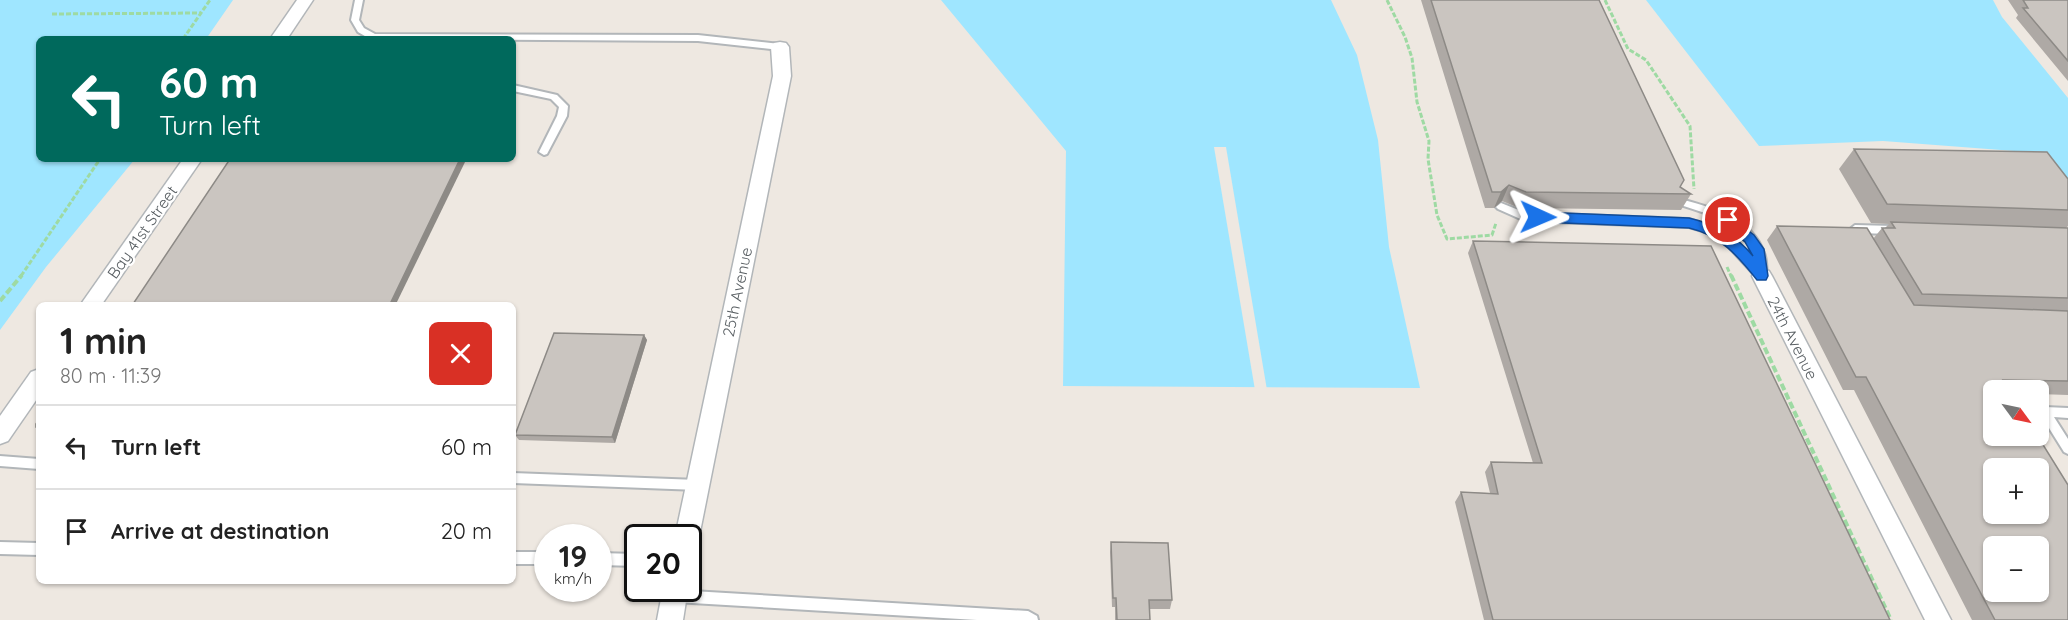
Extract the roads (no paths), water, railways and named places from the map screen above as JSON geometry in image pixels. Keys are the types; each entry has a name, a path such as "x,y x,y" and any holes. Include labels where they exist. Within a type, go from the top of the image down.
{"street":[{"path":"280,36 305,0"},
{"name":"25th Avenue","path":"690,524 782,76 780,47"},
{"name":"Bay 41st Street","path":"92,302 191,162"},
{"name":"24th Avenue","path":"1762,276 1938,620"},
{"path":"0,434 36,382"}],"lane":[{"path":"359,0 355,20 361,30 371,36"},
{"path":"516,37 698,38 780,47"},
{"path":"516,89 554,97 564,106 562,116 544,152"},
{"path":"1677,201 1715,212 1739,228 1759,252 1762,276"},
{"name":"24th Avenue","path":"1501,207 1525,217 1689,223 1708,227 1738,247 1762,276"},
{"path":"1860,239 1855,229 1902,231"},
{"path":"2068,413 2045,412 2068,449"},
{"path":"0,461 36,464"},
{"path":"516,478 698,485"},
{"path":"0,548 36,549"},
{"path":"516,558 534,558"},
{"path":"697,602 1028,616 1032,620"}],"water":[{"path":"0,0 233,0 208,36 36,36 36,162 133,162 46,267 0,330"},
{"path":"941,0 1331,0 1357,55 1378,140 1389,247 1420,388 1063,386 1066,151"},
{"path":"1646,0 1993,0 2002,17 2068,98 2068,181 2039,153 1883,141 1759,146"}]}
